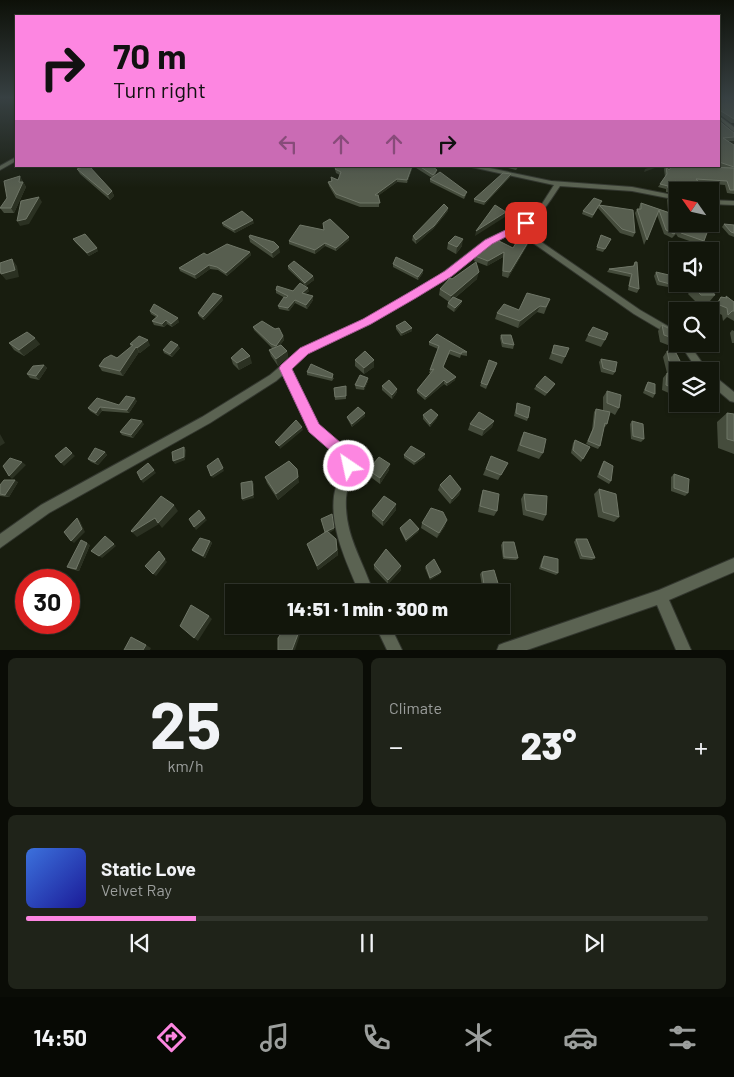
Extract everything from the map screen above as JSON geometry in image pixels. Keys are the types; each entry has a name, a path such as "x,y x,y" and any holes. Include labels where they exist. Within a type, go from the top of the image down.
{"street":[{"path":"0,168 15,160"},
{"path":"474,167 511,176 559,183 632,189 669,196"},
{"path":"0,542 45,509 206,420 273,378 304,351 367,322 451,272 488,242 526,223 540,211 559,183"},
{"path":"719,202 734,203"},
{"path":"516,228 629,307 669,331"},
{"path":"286,368 314,428 350,460 340,498 342,522 349,553 363,584"},
{"path":"719,386 734,398"},
{"path":"504,650 660,597 734,565"},
{"path":"660,597 684,650"},
{"path":"387,634 395,650"}],"building":[{"path":"720,127 727,127 734,133 734,137 723,138 734,145 734,167 720,162"},
{"path":"90,167 112,191 108,195 77,169"},
{"path":"336,167 412,167 407,180 397,179 375,195 378,195 380,203 360,203 336,194 328,182 332,181 331,177 338,180 341,172 335,169"},
{"path":"421,167 433,167 437,170 433,175"},
{"path":"666,167 669,170 671,167 734,168 734,190 730,190 727,181 696,179 699,182 675,181 669,182 669,188 668,186 660,184 667,174"},
{"path":"440,172 467,192 464,196 430,179"},
{"path":"503,173 511,174 485,202 474,199"},
{"path":"20,176 19,182 23,182 11,208 0,208 7,198 4,181"},
{"path":"39,197 26,219 17,221 21,201"},
{"path":"594,198 602,201 593,215 583,211"},
{"path":"641,203 669,213 669,232 666,230 659,210 647,240 637,209 641,209"},
{"path":"444,204 448,208 434,226 416,240 413,236"},
{"path":"495,205 506,212 476,231"},
{"path":"599,205 633,210 635,233 622,229"},
{"path":"242,211 253,220 234,230 222,223"},
{"path":"330,219 349,237 336,248 325,243 315,250 289,241 300,225 324,230 323,223"},
{"path":"724,224 734,225 734,233 731,232"},
{"path":"680,232 707,232 704,241"},
{"path":"85,234 97,248 87,253 73,239"},
{"path":"250,235 274,242 279,247 272,253 249,237"},
{"path":"601,235 611,239 605,249 597,247"},
{"path":"455,236 463,239 457,247 448,243"},
{"path":"520,236 530,239 510,272 503,271 504,252 488,261 475,256 497,240 513,248"},
{"path":"227,244 250,252 226,273 217,267 209,265 195,275 179,268 204,253 207,255"},
{"path":"396,257 423,270 418,277 393,264"},
{"path":"12,259 15,270 1,274 0,263"},
{"path":"294,261 313,276 305,283 288,266"},
{"path":"476,262 479,272 451,296 440,289 450,278 452,279"},
{"path":"635,262 637,262 639,289 629,286 632,274 609,269 634,266"},
{"path":"656,272 669,275 669,284 659,281"},
{"path":"300,283 308,288 302,293 313,296 306,305 295,300 288,308 278,306 284,297 288,296 276,290 277,286 293,291"},
{"path":"698,292 713,292 715,295 701,295"},
{"path":"213,293 222,296 203,317 198,313"},
{"path":"527,293 550,299 546,307 540,306 520,321 497,313 504,304 519,310"},
{"path":"726,296 734,302 734,311 728,315 727,308 719,305 718,302 721,297 727,298"},
{"path":"453,297 462,301 455,308 448,303"},
{"path":"154,304 178,318 171,324 166,320 162,324 152,321 158,316 150,311"},
{"path":"262,321 275,329 279,328 283,336 276,346 271,344 253,327"},
{"path":"405,321 412,328 402,333 396,326"},
{"path":"662,325 669,328 669,337 664,335"},
{"path":"593,327 608,333 605,340 588,335"},
{"path":"27,332 35,338 19,350 9,343"},
{"path":"437,334 467,352 462,352 461,354 450,350 443,367 456,377 447,383 444,380 426,397 417,390 434,369 430,370 439,346 429,342"},
{"path":"501,335 511,335 514,345 503,343"},
{"path":"139,336 148,340 136,347 120,371 99,366 104,359 111,355 117,358 133,345 130,344"},
{"path":"171,341 178,345 170,354 163,350"},
{"path":"281,345 287,351 276,359 269,350"},
{"path":"554,345 569,348 565,357 552,353"},
{"path":"242,348 250,356 237,363 231,358"},
{"path":"365,351 374,360 364,368 355,360"},
{"path":"667,351 676,353 680,361 669,362"},
{"path":"601,359 617,362 615,372 603,368"},
{"path":"489,360 497,363 487,385 481,383"},
{"path":"311,364 333,374 332,378 307,372"},
{"path":"44,365 36,376 27,374 33,366"},
{"path":"667,373 669,374 669,386 666,385"},
{"path":"360,375 368,378 364,387 355,385"},
{"path":"545,376 555,384 547,393 536,386"},
{"path":"389,380 397,389 392,395 382,386"},
{"path":"648,382 655,384 655,394 645,390"},
{"path":"346,386 346,396 335,397 334,388"},
{"path":"607,391 621,395 619,408 607,403"},
{"path":"126,396 135,398 127,410 100,407 96,413 88,408 97,398 119,405"},
{"path":"517,403 530,407 528,418 516,413"},
{"path":"358,407 365,413 352,424 347,417"},
{"path":"431,409 438,415 430,424 423,415"},
{"path":"596,409 610,412 607,424 605,423 600,446 588,441 594,427"},
{"path":"479,412 494,421 484,430 470,424"},
{"path":"727,413 734,414 734,441 727,439"},
{"path":"131,419 142,421 131,435 120,432"},
{"path":"296,420 302,427 279,446 275,442"},
{"path":"632,421 643,424 644,439 633,436"},
{"path":"524,432 546,439 543,453 520,445"},
{"path":"575,440 590,447 583,459 573,450"},
{"path":"411,446 425,454 415,462 404,455"},
{"path":"66,447 72,453 61,463 55,456"},
{"path":"184,447 184,457 173,461 172,452"},
{"path":"95,448 105,452 95,462 88,459"},
{"path":"491,456 508,463 501,475 486,469"},
{"path":"379,457 390,464 380,478 368,470"},
{"path":"10,458 22,462 9,476 3,466"},
{"path":"218,458 223,468 211,476 207,466"},
{"path":"289,461 297,469 298,477 276,494 265,477"},
{"path":"604,461 613,466 611,481 599,474"},
{"path":"148,463 154,470 141,480 137,472"},
{"path":"674,474 689,479 688,493 674,488"},
{"path":"450,475 461,489 452,499 440,485"},
{"path":"4,480 15,480 5,495 0,494 0,485"},
{"path":"252,481 253,495 242,499 241,483"},
{"path":"599,489 616,494 619,517 603,512"},
{"path":"483,490 499,494 497,511 480,506"},
{"path":"524,494 547,496 546,515 526,510"},
{"path":"161,496 174,505 158,523 155,518 132,532 131,531"},
{"path":"384,496 396,504 383,521 372,511"},
{"path":"431,508 443,512 447,520 439,533 422,523"},
{"path":"199,510 205,518 194,527 189,519"},
{"path":"332,514 334,528 325,532 321,519"},
{"path":"77,518 82,529 71,541 64,532"},
{"path":"410,519 419,529 406,540 400,528"},
{"path":"327,531 336,539 337,550 317,566 307,544"},
{"path":"105,536 114,544 99,556 91,551"},
{"path":"200,538 210,541 203,556 192,550"},
{"path":"576,539 587,539 595,558 582,556"},
{"path":"81,540 87,543 76,569 67,567"},
{"path":"503,542 514,542 518,558 504,557"},
{"path":"386,549 401,566 388,580 374,565"},
{"path":"159,551 165,559 153,574 145,566"},
{"path":"544,556 558,559 558,573 541,567"},
{"path":"434,559 441,572 430,578 426,566"},
{"path":"494,570 498,584 484,584 482,572"},
{"path":"191,605 209,616 194,638 180,626"},
{"path":"281,634 298,634 292,650 278,650 278,638"},
{"path":"131,637 146,645 143,650 124,650"}],"route":[{"path":"349,466 350,460 345,454 314,428 286,368 304,351 367,322 448,274 488,242 526,223"}]}
